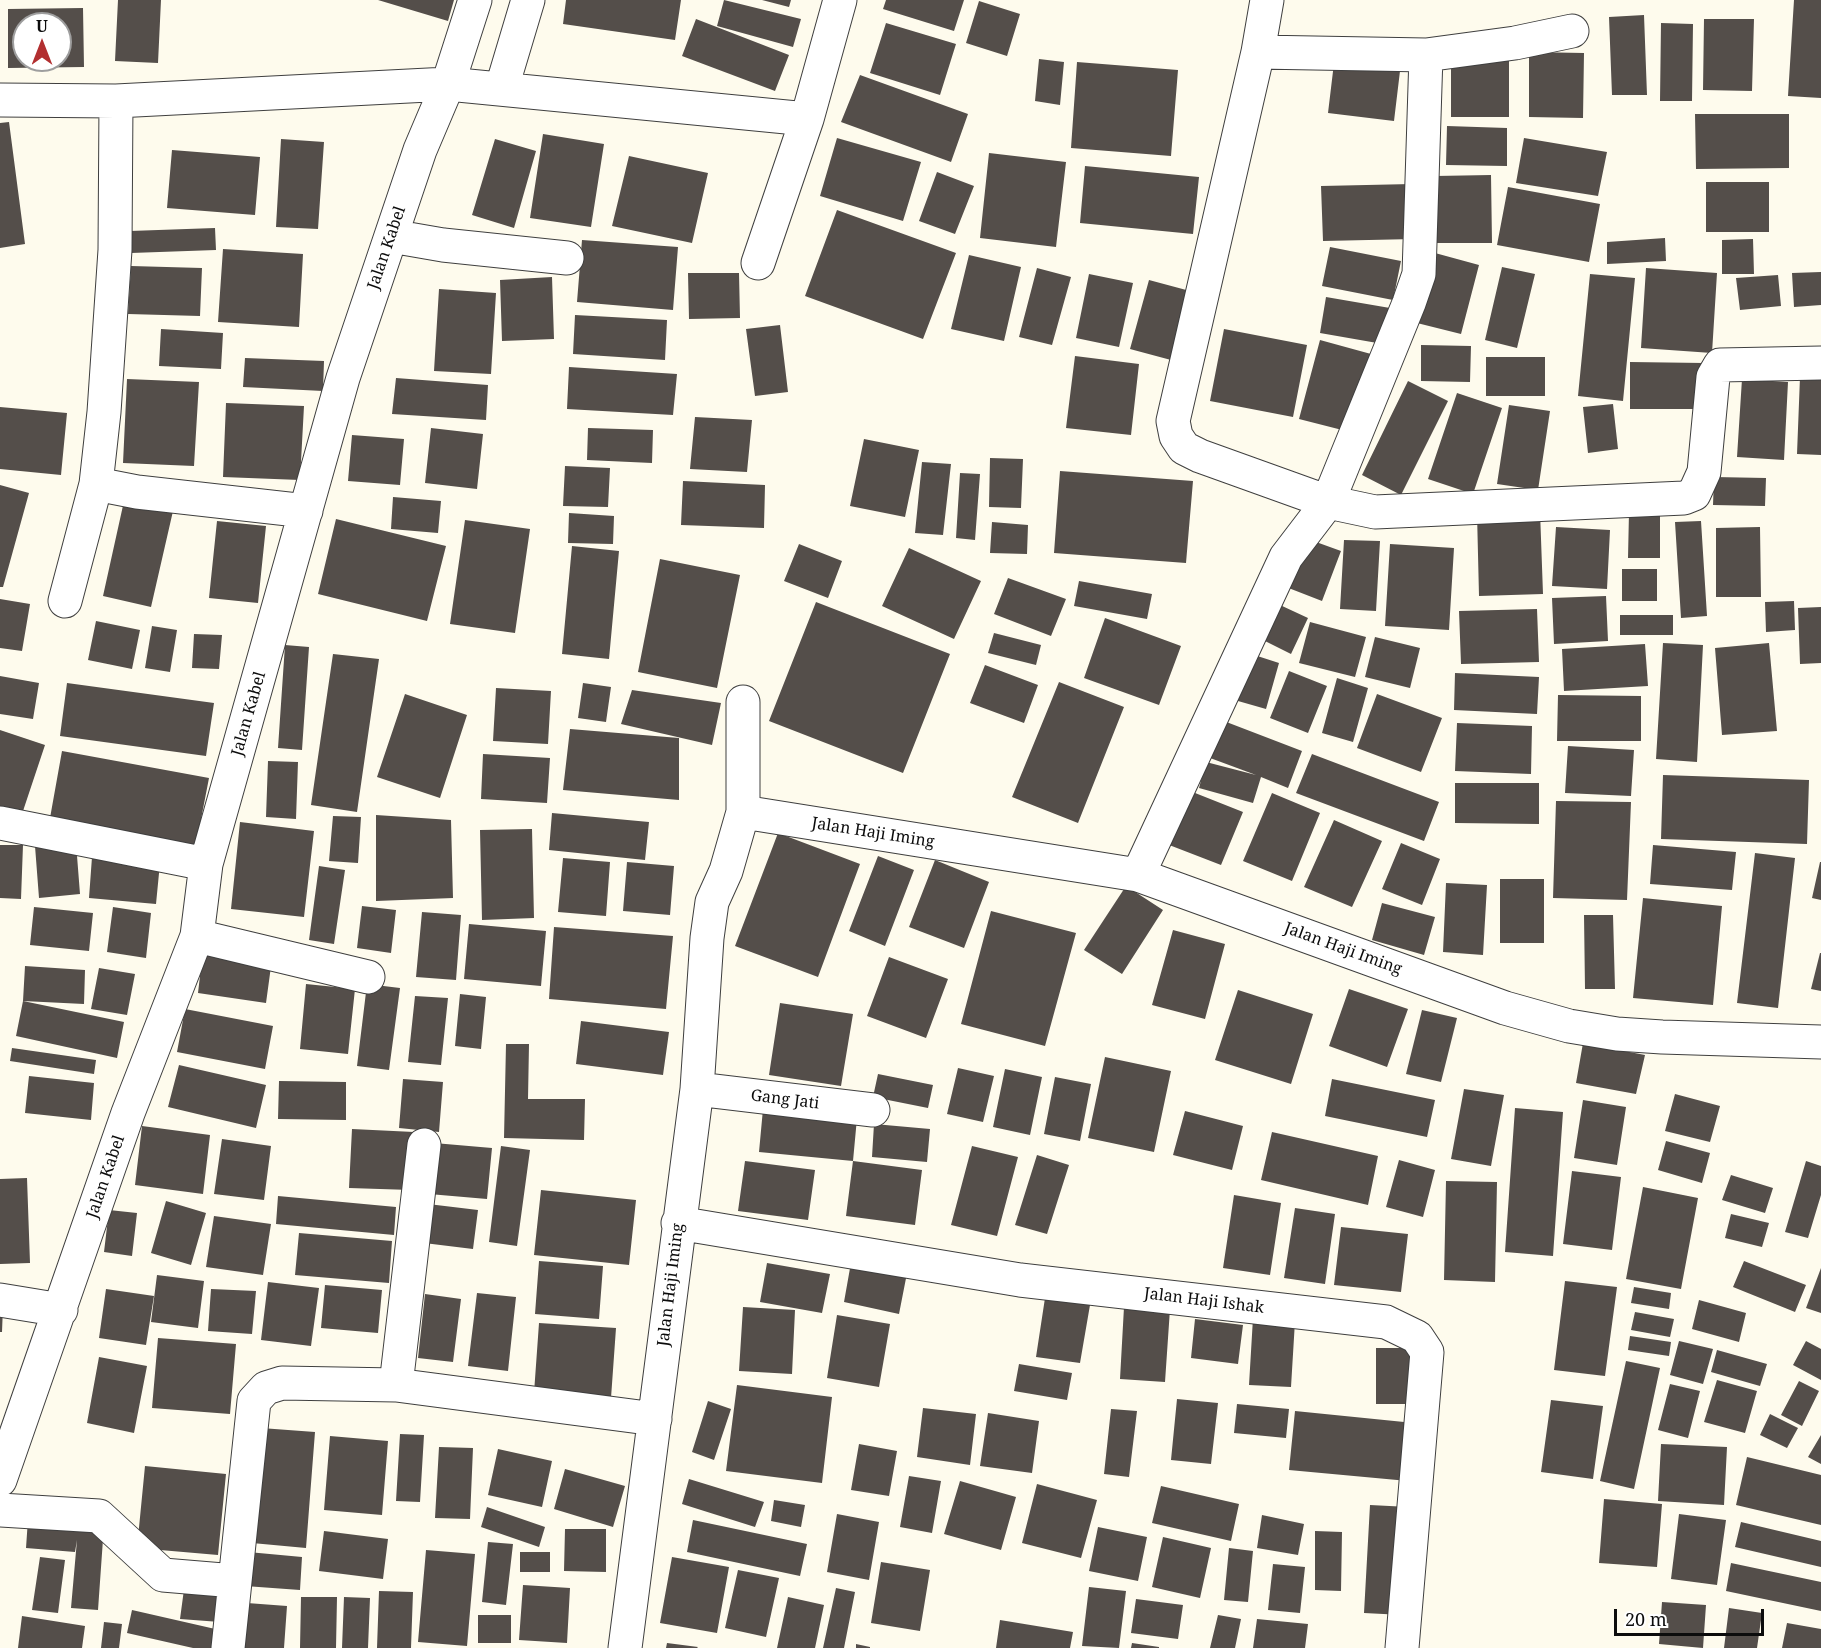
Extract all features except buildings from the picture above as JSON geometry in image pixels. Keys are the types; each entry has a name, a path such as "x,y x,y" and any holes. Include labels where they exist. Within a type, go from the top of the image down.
{"street":[{"name":"Jalan Kabel","path":"0,1480 128,1113 197,936 206,864 343,378 420,150 448,84 475,0"},
{"path":"502,87 528,0"},
{"path":"758,262 807,119 840,0"},
{"path":"1267,0 1258,52 1173,421 1176,436 1184,448 1200,456 1328,502 1375,512 1684,498 1694,494 1704,472 1713,377 1720,365 1821,363"},
{"path":"1258,52 1426,55 1515,43 1572,31"},
{"path":"1138,875 1286,557 1328,502 1419,274 1426,55"},
{"path":"0,100 116,101 448,84 502,87 807,119"},
{"path":"65,601 96,484 104,412 115,250 116,101"},
{"path":"391,236 444,245 567,258"},
{"path":"96,484 137,492 306,511"},
{"path":"743,702 743,812"},
{"name":"Jalan Haji Iming","path":"625,1648 697,1089 706,938 712,902 726,871 743,812 1138,875 1505,1008 1569,1026 1617,1034 1662,1037 1821,1042"},
{"path":"0,823 206,864"},
{"path":"197,936 368,977"},
{"name":"Gang Jati","path":"697,1089 873,1110"},
{"path":"396,1385 424,1145"},
{"name":"Jalan Haji Ishak","path":"678,1223 1020,1280 1386,1322 1417,1337 1427,1352 1402,1648"},
{"path":"0,1300 61,1310"},
{"path":"228,1648 254,1401 266,1388 282,1383 396,1385 655,1419"},
{"path":"0,1510 99,1516 163,1575 235,1581"}]}
